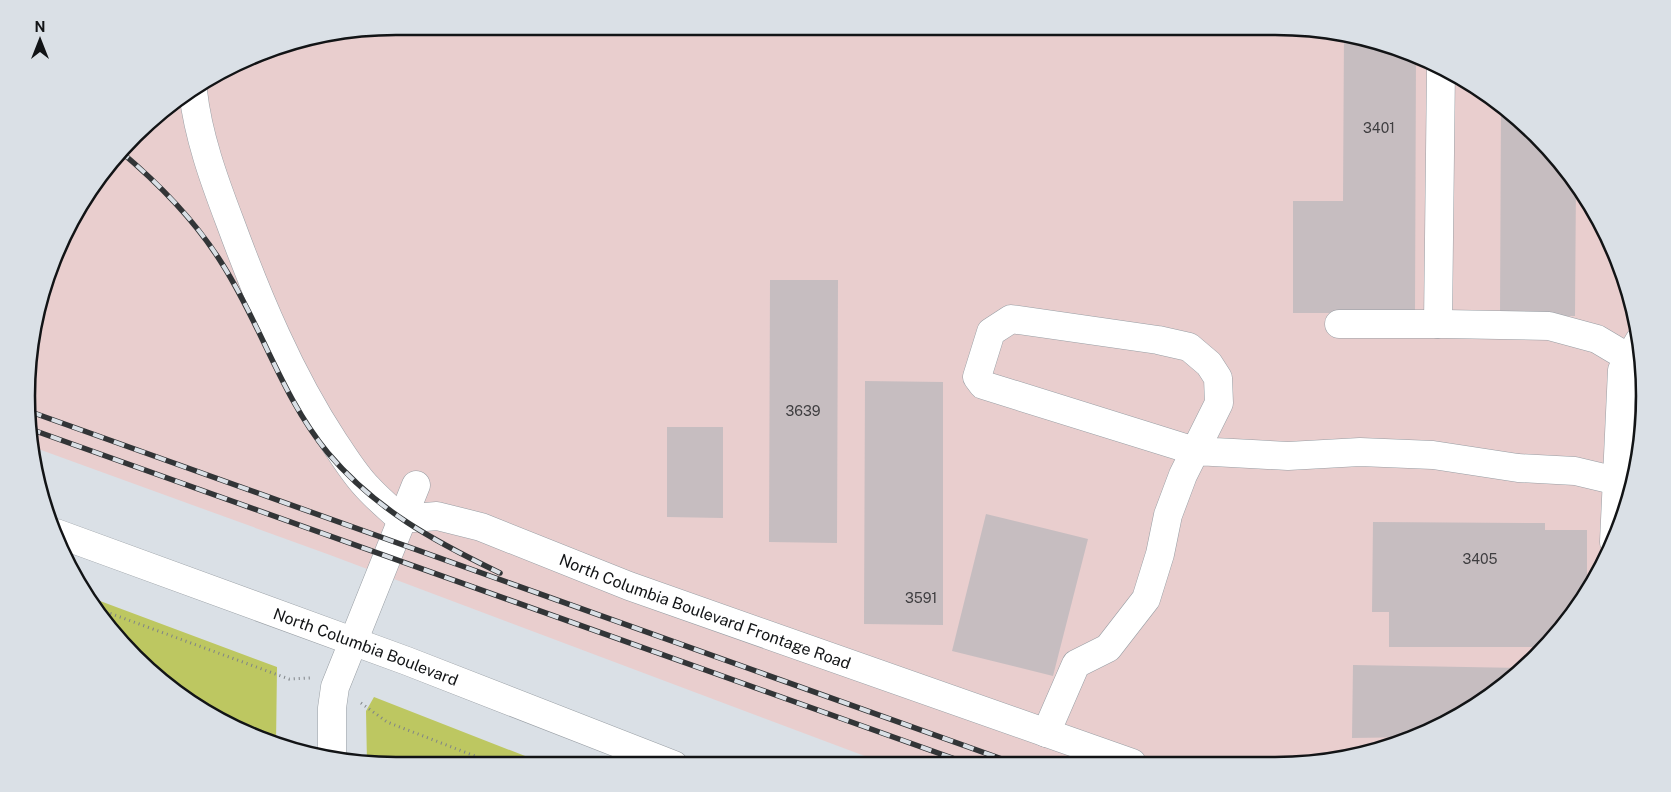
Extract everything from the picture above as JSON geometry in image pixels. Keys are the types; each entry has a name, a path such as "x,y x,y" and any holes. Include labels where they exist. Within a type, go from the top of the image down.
{"street":[{"path":"1438,324 1441,75"},
{"path":"194,97 210,169 244,262 291,367 322,423 351,467 368,488 401,519"},
{"path":"1046,733 1076,664 1108,648 1146,599 1160,554 1168,515 1183,475 1195,451 1219,403 1218,378 1209,364 1189,347 1158,340 1011,319 991,332 977,377 983,385 1195,451 1288,456 1360,452 1433,455 1518,468 1575,471 1617,481"},
{"path":"1339,324 1549,326 1633,349"},
{"path":"1615,517 1622,370 1633,351"},
{"path":"332,751 332,708 335,687 416,485"},
{"name":"North Columbia Boulevard Frontage Road","path":"401,519 437,516 481,527 629,586 1115,757"},
{"name":"North Columbia Boulevard","path":"63,535 353,641 653,757"}],"path":[{"path":"107,612 289,679"},
{"path":"362,703 387,722 477,757"}],"shaded area":[{"path":"396,35 1275,35 1322,38 1368,47 1413,62 1456,83 1513,125 1546,158 1575,195 1599,236 1609,258 1624,303 1633,349 1636,396 1635,420 1633,443 1624,489 1609,534 1599,556 1575,597 1561,616 1513,667 1456,709 1413,730 1391,738 1368,745 1322,754 1275,757 867,757 330,555 39,449 35,396 38,349 42,326 47,303 62,258 83,215 125,158 176,110 215,83 258,62 280,54 303,47 349,38"}],"green space":[{"path":"99,600 277,667 276,737 215,709 176,682 141,651"},
{"path":"374,697 528,757 367,756 366,711"}],"building":[{"path":"1344,42 1368,47 1416,63 1415,313 1293,313 1293,201 1343,201"},
{"path":"1501,115 1546,158 1576,196 1575,316 1500,316"},
{"path":"770,280 838,280 837,543 769,542"},
{"path":"865,381 943,382 943,625 864,624"},
{"path":"667,427 723,427 723,518 667,517"},
{"path":"986,514 1088,539 1053,676 952,651"},
{"path":"1373,522 1545,523 1545,530 1587,530 1587,578 1561,616 1534,647 1389,647 1389,612 1372,612"},
{"path":"1353,665 1512,668 1456,709 1413,730 1393,737 1352,738"}],"railway":[{"path":"126,157 175,202 221,262 248,310 297,408 328,453 346,473 386,508 429,536 500,573"},
{"path":"36,414 996,757"},
{"path":"37,431 949,757"}]}
